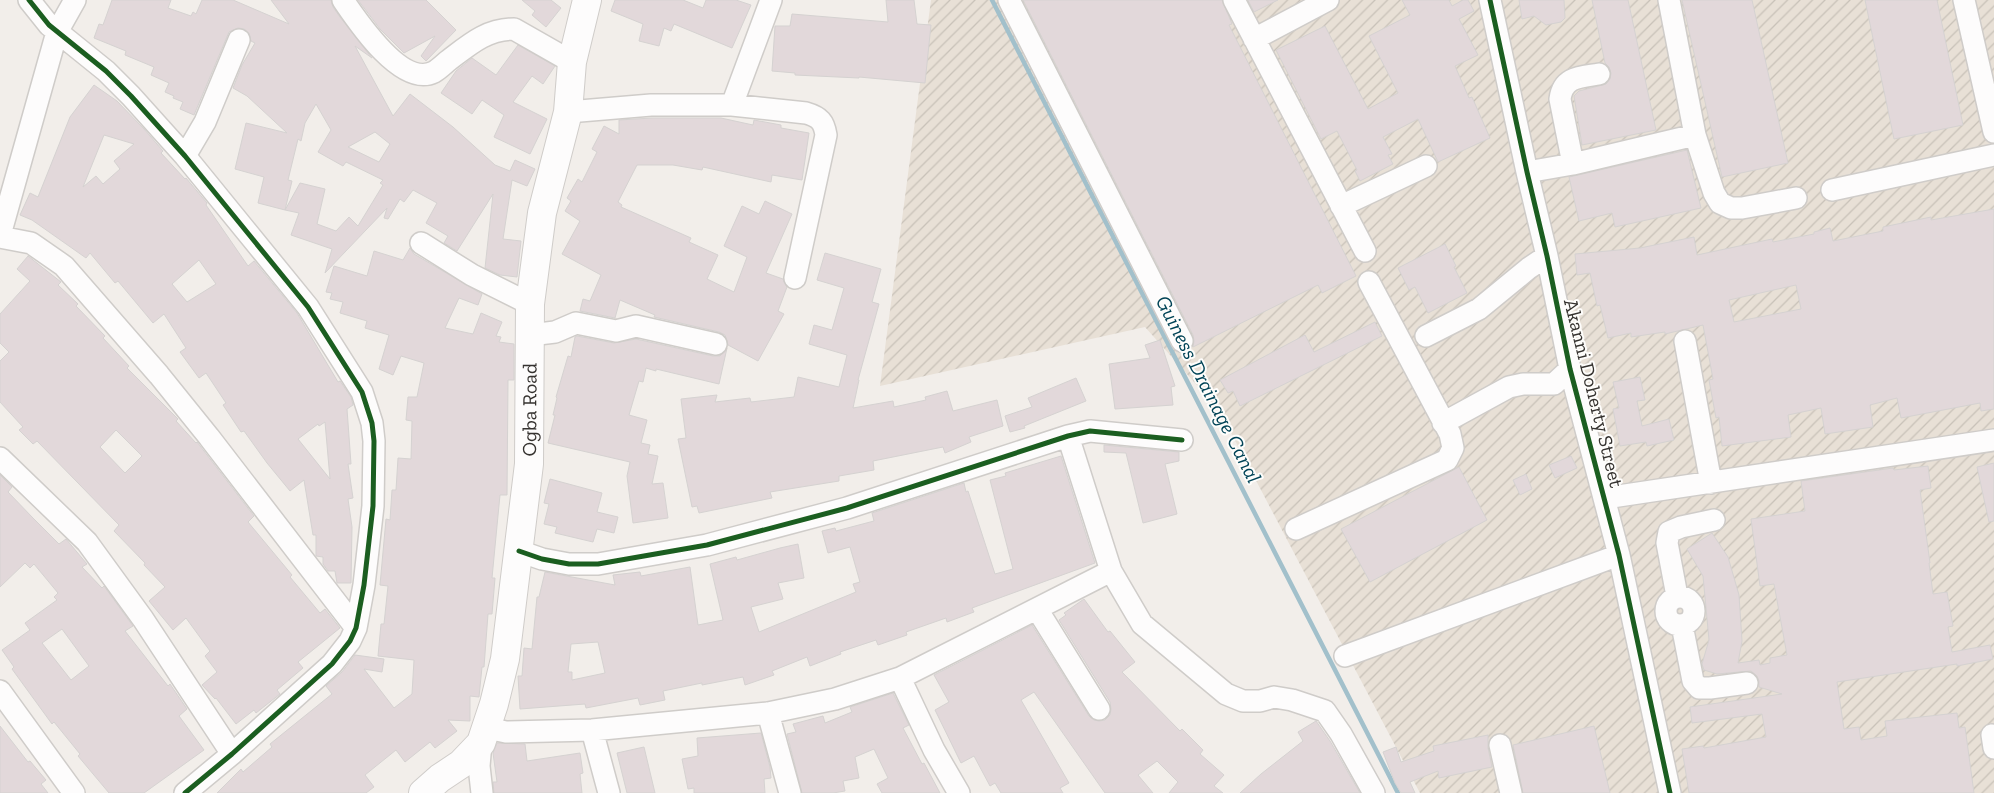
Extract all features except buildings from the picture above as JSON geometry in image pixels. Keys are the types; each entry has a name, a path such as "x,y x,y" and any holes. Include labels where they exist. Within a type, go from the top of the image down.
{"main road":[{"name":"Ogba Road","path":"424,793 440,778 461,764 484,736 505,659 528,464 530,304 542,213 568,112 572,62 587,0"}],"street":[{"path":"29,0 49,25 106,71 184,156 308,307 352,376 365,400 372,424 374,441 373,506 364,585 356,628 350,640 332,664 232,754 185,793"},
{"path":"75,0 57,32 0,236 31,243 64,266 203,429 356,628"},
{"path":"343,0 362,28 396,64 418,74 434,72 477,39 492,31 503,29 514,29 572,62"},
{"path":"732,105 771,0"},
{"path":"1009,0 1182,341"},
{"path":"1234,0 1365,251"},
{"path":"1254,39 1328,0"},
{"name":"Akanni Doherty Street","path":"1490,0 1570,369 1605,498 1670,793"},
{"path":"1669,0 1695,134 1714,193 1720,203 1731,208 1742,208 1796,198"},
{"path":"1964,0 1994,132"},
{"path":"184,156 205,122 239,40"},
{"path":"1573,164 1560,98 1561,90 1567,82 1599,74"},
{"path":"568,112 651,105 732,105 806,113 816,116 824,123 826,135 795,278"},
{"path":"1527,172 1573,164 1695,134"},
{"path":"1832,190 1994,155"},
{"path":"1341,206 1426,166"},
{"path":"421,243 472,275 530,304"},
{"path":"1426,336 1479,309 1529,268 1547,256"},
{"path":"1296,529 1447,460 1453,448 1450,434 1369,282"},
{"path":"530,335 555,332 576,323 616,330 636,326 716,344"},
{"path":"1685,341 1711,483"},
{"path":"1443,423 1509,387 1523,384 1554,384 1570,369"},
{"path":"519,551 542,559 569,564 598,564 707,544 847,508 1068,436 1090,431 1182,440"},
{"path":"1068,436 1111,571 1142,624 1226,694 1243,701 1260,701 1274,697 1292,700 1325,711 1341,734 1374,793"},
{"path":"1605,498 1994,440"},
{"path":"0,458 87,542 143,619 232,754"},
{"path":"1714,520 1681,527 1670,532 1667,543 1675,611 1693,681 1699,688 1747,683"},
{"path":"1345,656 1618,555"},
{"path":"482,793 479,766 484,736 506,732 592,730 768,713 835,699 900,678 1111,571"},
{"path":"1037,609 1100,710"},
{"path":"1632,619 1675,611"},
{"path":"900,678 934,750 959,793"},
{"path":"0,692 74,793"},
{"path":"768,713 790,793"},
{"path":"592,730 609,793"},
{"path":"1500,745 1511,793"}],"shaded area":[{"path":"931,0 1994,0 1994,793 1420,793 1219,410 1145,327 880,386"}],"waterway":[{"name":"Guiness Drainage Canal","path":"992,0 1398,793"}],"cycle path":[{"path":"29,0 49,25 106,71 131,96 185,156 308,307 362,392 372,423 374,441 373,506 364,585 356,628 350,641 332,664 232,754 185,793"},
{"path":"1490,0 1570,369 1619,555 1670,793"},
{"path":"519,551 542,559 569,564 598,564 707,545 847,508 1068,436 1090,431 1182,440"}]}
